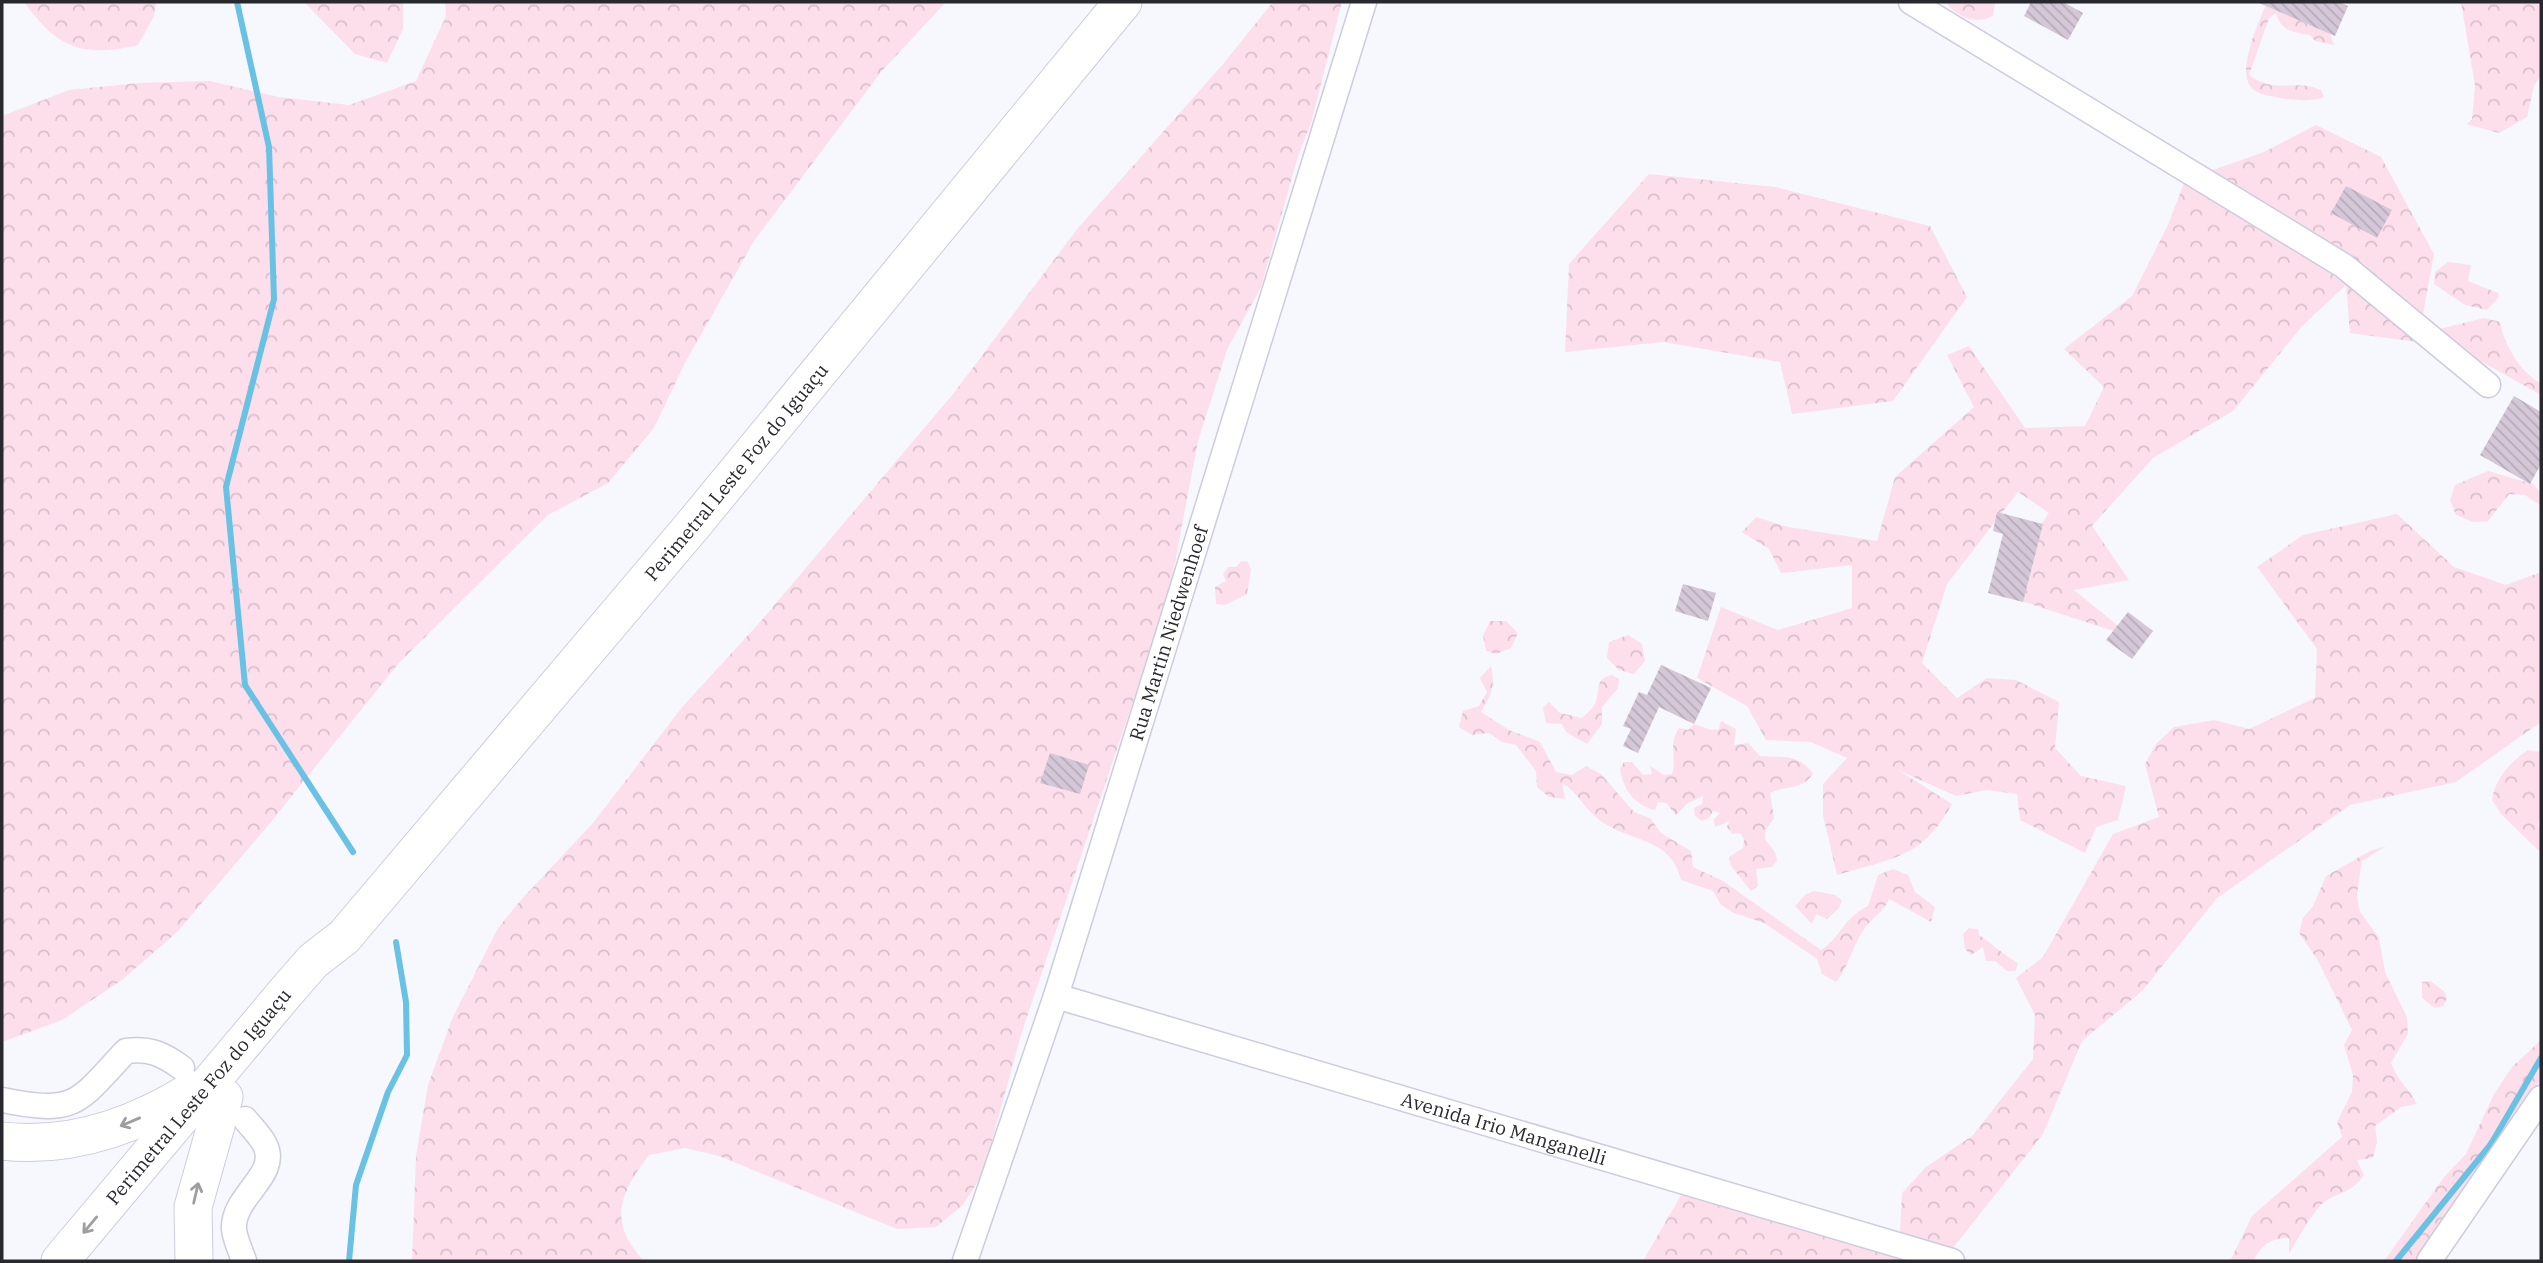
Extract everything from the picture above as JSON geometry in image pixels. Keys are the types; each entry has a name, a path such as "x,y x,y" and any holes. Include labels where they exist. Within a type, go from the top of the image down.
{"highway":[{"name":"Perimetral Leste Foz do Iguaçu","path":"91,1261 313,961 344,937 692,525 1123,2"},
{"name":"Perimetral Leste Foz do Iguaçu","path":"60,1261 216,1090"},
{"path":"2,1142 59,1141 109,1131 178,1099 216,1090 193,1207 194,1261"}],"street":[{"name":"Rua Martin Niedwenhoef","path":"965,1261 1056,996 1364,2"},
{"path":"1911,2 2344,266 2488,385"},
{"name":"Avenida Irio Manganelli","path":"1056,996 1952,1261"},
{"path":"2,1100 42,1107 81,1099 126,1051 142,1049 162,1053 216,1090 265,1144 268,1160 263,1175 243,1197 236,1214 234,1232 244,1261"},
{"path":"2429,1261 2541,1098"}],"green space":[{"path":"24,2 156,2 154,16 138,45 101,50 72,46 60,39 36,18"},
{"path":"304,2 403,2 403,29 387,63 355,54"},
{"path":"445,2 946,2 881,72 754,241 685,363 654,428 608,483 548,515 398,664 266,828 177,932 122,980 62,1020 2,1042 2,116 69,90 139,83 210,81 279,97 349,105 416,81 446,16"},
{"path":"1273,2 1342,2 1311,123 1298,156 1261,287 1227,350 1198,441 1169,594 1021,1035 983,1173 963,1205 936,1227 897,1229 719,1156 685,1148 649,1155 625,1195 622,1220 625,1233 644,1261 412,1261 416,1156 428,1085 452,1019 498,928 593,823 683,706 761,621 953,394 1078,228 1223,64"},
{"path":"1949,2 1995,2 1993,16 1981,20 1969,19 1953,10 1948,5"},
{"path":"2267,2 2279,2 2274,9 2329,31 2334,45 2288,30 2276,13 2269,18 2249,75 2268,84 2312,87 2321,90 2324,97 2308,100 2280,98 2257,92 2248,83 2246,72 2250,47"},
{"path":"2461,2 2541,2 2541,75 2534,86 2527,117 2499,133 2466,124 2472,120 2475,86"},
{"path":"2316,125 2381,157 2434,254 2418,342 2350,333 2346,285 2303,325 2233,411 2153,458 2092,526 2129,580 2074,590 2132,637 1994,592 2049,513 2018,492 1947,584 1922,663 1957,698 1987,678 2016,680 2059,702 2055,748 2081,776 2126,786 2118,820 2096,827 2085,853 2020,820 2017,794 1987,790 1956,796 1898,770 1952,804 1929,836 1917,846 1890,860 1837,875 1823,815 1823,784 1847,758 1811,742 1766,740 1747,706 1697,678 1721,607 1778,630 1852,608 1852,565 1781,573 1769,549 1742,532 1756,517 1788,527 1877,541 1895,477 1974,407 1947,355 1969,346 2025,428 2085,426 2104,387 2064,349 2132,296 2168,225 2185,180 2264,152"},
{"path":"1649,174 1775,187 1930,226 1967,297 1893,401 1792,414 1780,362 1663,342 1565,352 1569,264"},
{"path":"2448,262 2471,265 2468,281 2498,293 2499,297 2487,310 2465,305 2434,284 2435,272"},
{"path":"2484,318 2500,322 2514,357 2526,372 2541,383 2541,395 2473,357 2458,353 2436,330"},
{"path":"2488,471 2533,484 2541,493 2541,506 2525,495 2509,494 2488,521 2473,522 2456,515 2450,500 2455,485"},
{"path":"2397,514 2454,567 2506,585 2541,572 2541,722 2456,782 2350,805 2217,898 2142,991 2082,1041 2043,1134 1953,1248 1900,1233 1902,1193 1926,1167 1972,1136 2033,1059 2035,1015 2016,978 2043,957 2113,834 2159,817 2145,764 2156,744 2174,727 2214,720 2249,729 2315,698 2317,649 2257,567 2303,535"},
{"path":"1241,561 1248,562 1251,570 1247,594 1225,605 1216,604 1215,587 1226,581 1223,574 1228,567 1236,567"},
{"path":"1490,621 1506,621 1518,633 1511,648 1496,654 1486,651 1483,636"},
{"path":"1628,635 1642,644 1645,661 1634,674 1619,670 1607,658 1609,642"},
{"path":"1491,666 1492,690 1481,712 1509,730 1540,742 1556,772 1572,775 1586,766 1601,774 1634,812 1650,818 1661,833 1691,851 1693,867 1723,881 1821,950 1853,916 1868,906 1878,875 1893,869 1908,875 1915,892 1935,907 1931,922 1889,899 1863,931 1836,982 1822,974 1817,959 1764,923 1734,913 1721,905 1713,891 1681,880 1668,855 1658,847 1608,826 1592,814 1562,783 1565,799 1549,797 1537,787 1536,771 1516,745 1502,742 1489,733 1472,735 1459,727 1463,711 1479,706 1487,692 1480,678"},
{"path":"1612,675 1619,679 1618,688 1602,707 1602,724 1587,744 1566,732 1562,724 1546,723 1543,708 1549,702 1560,713 1582,718 1595,704 1602,679"},
{"path":"1721,721 1736,729 1734,745 1748,743 1760,756 1796,760 1813,774 1803,783 1770,793 1774,818 1765,831 1765,839 1775,852 1777,860 1772,867 1756,869 1758,886 1751,891 1731,866 1729,857 1743,848 1744,839 1740,833 1732,834 1727,827 1729,821 1715,827 1714,819 1720,813 1713,811 1709,818 1702,821 1695,816 1694,808 1702,804 1703,796 1688,803 1676,815 1666,803 1658,802 1655,810 1648,808 1631,795 1620,769 1624,762 1632,762 1643,775 1652,774 1650,766 1664,775 1672,774 1673,745 1679,728 1688,730 1694,724 1711,730 1719,729"},
{"path":"2528,750 2541,752 2541,812 2538,825 2541,829 2541,853 2501,814 2492,800 2496,785 2504,772"},
{"path":"2386,846 2362,861 2357,894 2359,910 2379,938 2385,972 2407,1017 2408,1034 2391,1063 2417,1104 2401,1107 2375,1126 2377,1142 2373,1158 2357,1160 2364,1175 2350,1189 2319,1207 2289,1254 2289,1238 2282,1238 2267,1244 2253,1261 2230,1261 2252,1216 2342,1137 2337,1122 2352,1092 2353,1075 2344,1045 2352,1030 2317,959 2299,933 2303,918 2313,906 2326,876 2370,851"},
{"path":"1814,891 1835,895 1842,900 1839,908 1827,919 1816,914 1812,924 1795,906 1806,894"},
{"path":"1969,928 1978,929 1979,935 2018,963 2015,971 2007,971 1995,961 1986,961 1983,947 1971,955 1965,949 1963,934"},
{"path":"2430,981 2444,991 2447,998 2443,1006 2435,1008 2422,998 2422,982"},
{"path":"2541,1040 2541,1078 2531,1099 2437,1236 2416,1261 2384,1261 2444,1177 2466,1154 2494,1094 2512,1067"},
{"path":"1681,1195 1919,1261 1643,1261"}],"building":[{"path":"2031,2 2063,2 2083,13 2068,40 2024,16"},
{"path":"2257,2 2339,2 2348,6 2335,36"},
{"path":"2346,186 2392,210 2377,238 2331,213"},
{"path":"2514,396 2541,412 2541,464 2530,484 2480,455"},
{"path":"1997,512 2043,524 2023,602 1988,593 2003,534 1993,531"},
{"path":"1683,584 1716,593 1708,621 1675,611"},
{"path":"2128,612 2153,631 2132,659 2106,640"},
{"path":"1661,665 1711,688 1694,724 1659,707 1638,753 1623,746 1631,729 1623,726 1639,692 1647,695"},
{"path":"1050,753 1089,765 1080,794 1040,783"}],"waterway":[{"path":"237,2 269,147 274,299 226,487 245,685 353,852"},
{"path":"349,1261 356,1185 388,1092 407,1055 406,1002 396,942"},
{"path":"2396,1261 2491,1144 2541,1058"}]}
